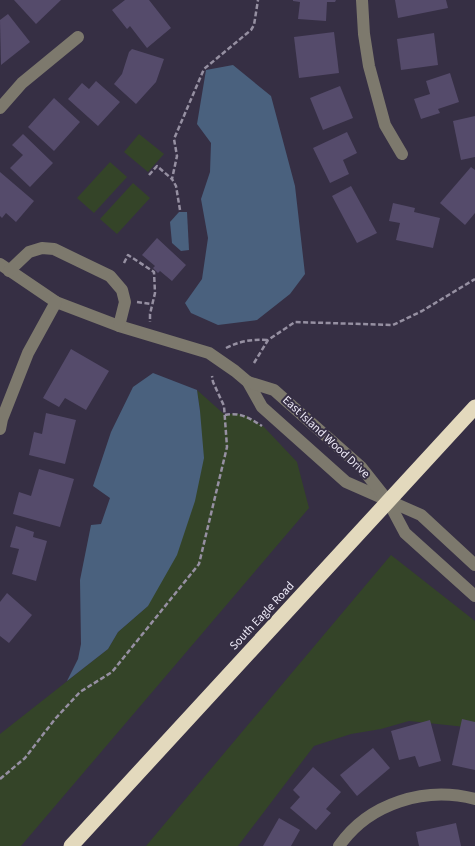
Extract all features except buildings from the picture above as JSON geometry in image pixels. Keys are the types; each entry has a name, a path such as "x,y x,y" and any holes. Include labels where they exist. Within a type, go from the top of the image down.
{"highway":[{"name":"South Eagle Road","path":"71,846 475,407"}],"street":[{"path":"362,0 364,34 369,66 385,125 402,154"},
{"path":"0,108 22,83 78,37"},
{"path":"5,267 29,252 42,248 54,250 110,276 122,290 125,302 119,326"},
{"name":"East Island Wood Drive","path":"5,267 56,302 119,326 209,353 248,382 262,407 346,482 388,501"},
{"path":"0,429 2,419 28,353 56,302"},
{"name":"East Island Wood Drive","path":"248,382 274,390 361,467 388,501"},
{"path":"388,501 421,515 475,565"},
{"path":"388,501 405,533 475,596"},
{"path":"339,846 356,826 390,804 430,794 448,794 475,799"}],"path":[{"path":"172,179 177,156 174,139 204,69 251,30 254,25 258,0"},
{"path":"149,175 156,166 172,179 176,186 180,210"},
{"path":"124,263 128,255 154,272 155,293 150,323"},
{"path":"254,362 268,340 295,322 393,325 422,311 475,279"},
{"path":"135,302 152,304"},
{"path":"226,348 237,342 251,339 268,340"},
{"path":"0,779 25,758 80,692 112,672 199,564 227,447 224,406 212,376"},
{"path":"225,415 235,413 246,416 264,427 267,425"}],"green space":[{"path":"139,134 164,154 148,172 124,152"},
{"path":"110,162 127,177 94,213 77,198"},
{"path":"133,183 150,198 117,234 100,219"},
{"path":"197,390 225,415 235,413 247,416 264,427 297,462 309,508 21,846 0,846 0,734 108,649 118,632 148,606 200,411"},
{"path":"391,555 475,621 475,728 409,721 381,729 351,734 314,746 238,846 146,846"}],"water":[{"path":"233,65 271,96 295,186 305,274 290,294 257,320 218,325 191,313 185,303 202,279 208,238 201,199 210,172 211,143 197,124 206,70"},
{"path":"179,212 187,212 189,250 181,251 172,243 170,222"},
{"path":"153,373 197,390 204,458 195,501 177,555 148,606 118,632 108,649 67,681 78,659 81,644 80,580 91,525 101,524 110,498 93,486 111,432 133,387"}]}
